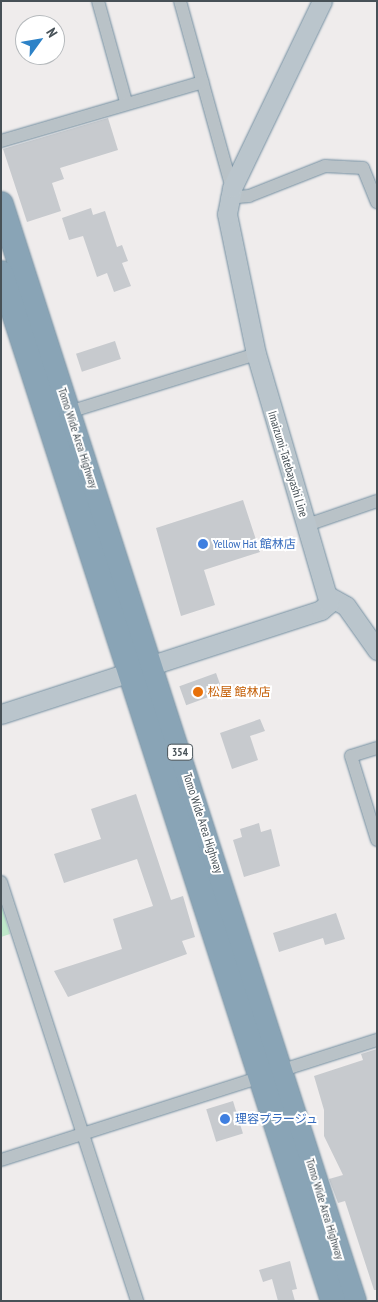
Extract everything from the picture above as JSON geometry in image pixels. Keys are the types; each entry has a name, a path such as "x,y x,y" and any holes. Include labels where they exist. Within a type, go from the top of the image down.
{"highway":[{"name":"Tomo Wide Area Highway","path":"1,204 152,663 272,1074 333,1301"},
{"name":"Tomo Wide Area Highway","path":"1,273 130,671 354,1301"}],"main road":[{"path":"229,193 322,1"},
{"name":"Imaizumi-Tatebayashi Line","path":"229,193 256,354 330,597"},
{"path":"1,714 152,663 321,610 330,597 346,606 377,650"}],"street":[{"path":"98,1 126,102"},
{"path":"180,1 203,82 229,193 249,196 325,166 363,168 377,202"},
{"path":"1,141 126,102 203,82"},
{"path":"69,412 256,354"},
{"path":"307,525 377,502"},
{"path":"377,748 351,756 377,840"},
{"path":"1,882 137,1301"},
{"path":"1,1160 377,1040"}],"green space":[{"path":"1,904 10,934 1,937"}],"building":[{"path":"108,118 118,150 60,168 64,179 52,183 61,211 27,222 3,149"},
{"path":"91,208 93,215 105,211 117,247 122,245 128,261 122,263 131,286 114,292 107,273 97,277 83,236 69,240 62,218"},
{"path":"115,341 121,359 82,372 76,354"},
{"path":"243,500 260,552 204,570 215,605 181,616 156,528"},
{"path":"216,673 223,692 186,705 179,686"},
{"path":"260,719 265,731 250,736 258,760 232,769 220,733"},
{"path":"136,794 171,900 183,896 195,937 182,941 187,954 68,997 54,971 122,949 113,919 153,906 137,859 64,883 54,854 101,839 91,809"},
{"path":"259,823 261,832 271,829 280,866 244,877 233,840 242,837 240,829"},
{"path":"336,913 345,939 325,945 323,938 279,952 273,933"},
{"path":"377,1049 377,1290 374,1290 345,1201 338,1203 329,1179 343,1175 324,1136 324,1110 314,1076 363,1060 361,1054"},
{"path":"233,1101 243,1134 216,1142 206,1109"},
{"path":"290,1261 297,1289 292,1290 295,1301 278,1301 272,1279 263,1282 259,1270"}],"place":[{"name":"Yellow Hat 館林店","path":"203,544"},
{"name":"松屋 館林店","path":"198,692"},
{"name":"理容プラージュ","path":"225,1119"}]}
